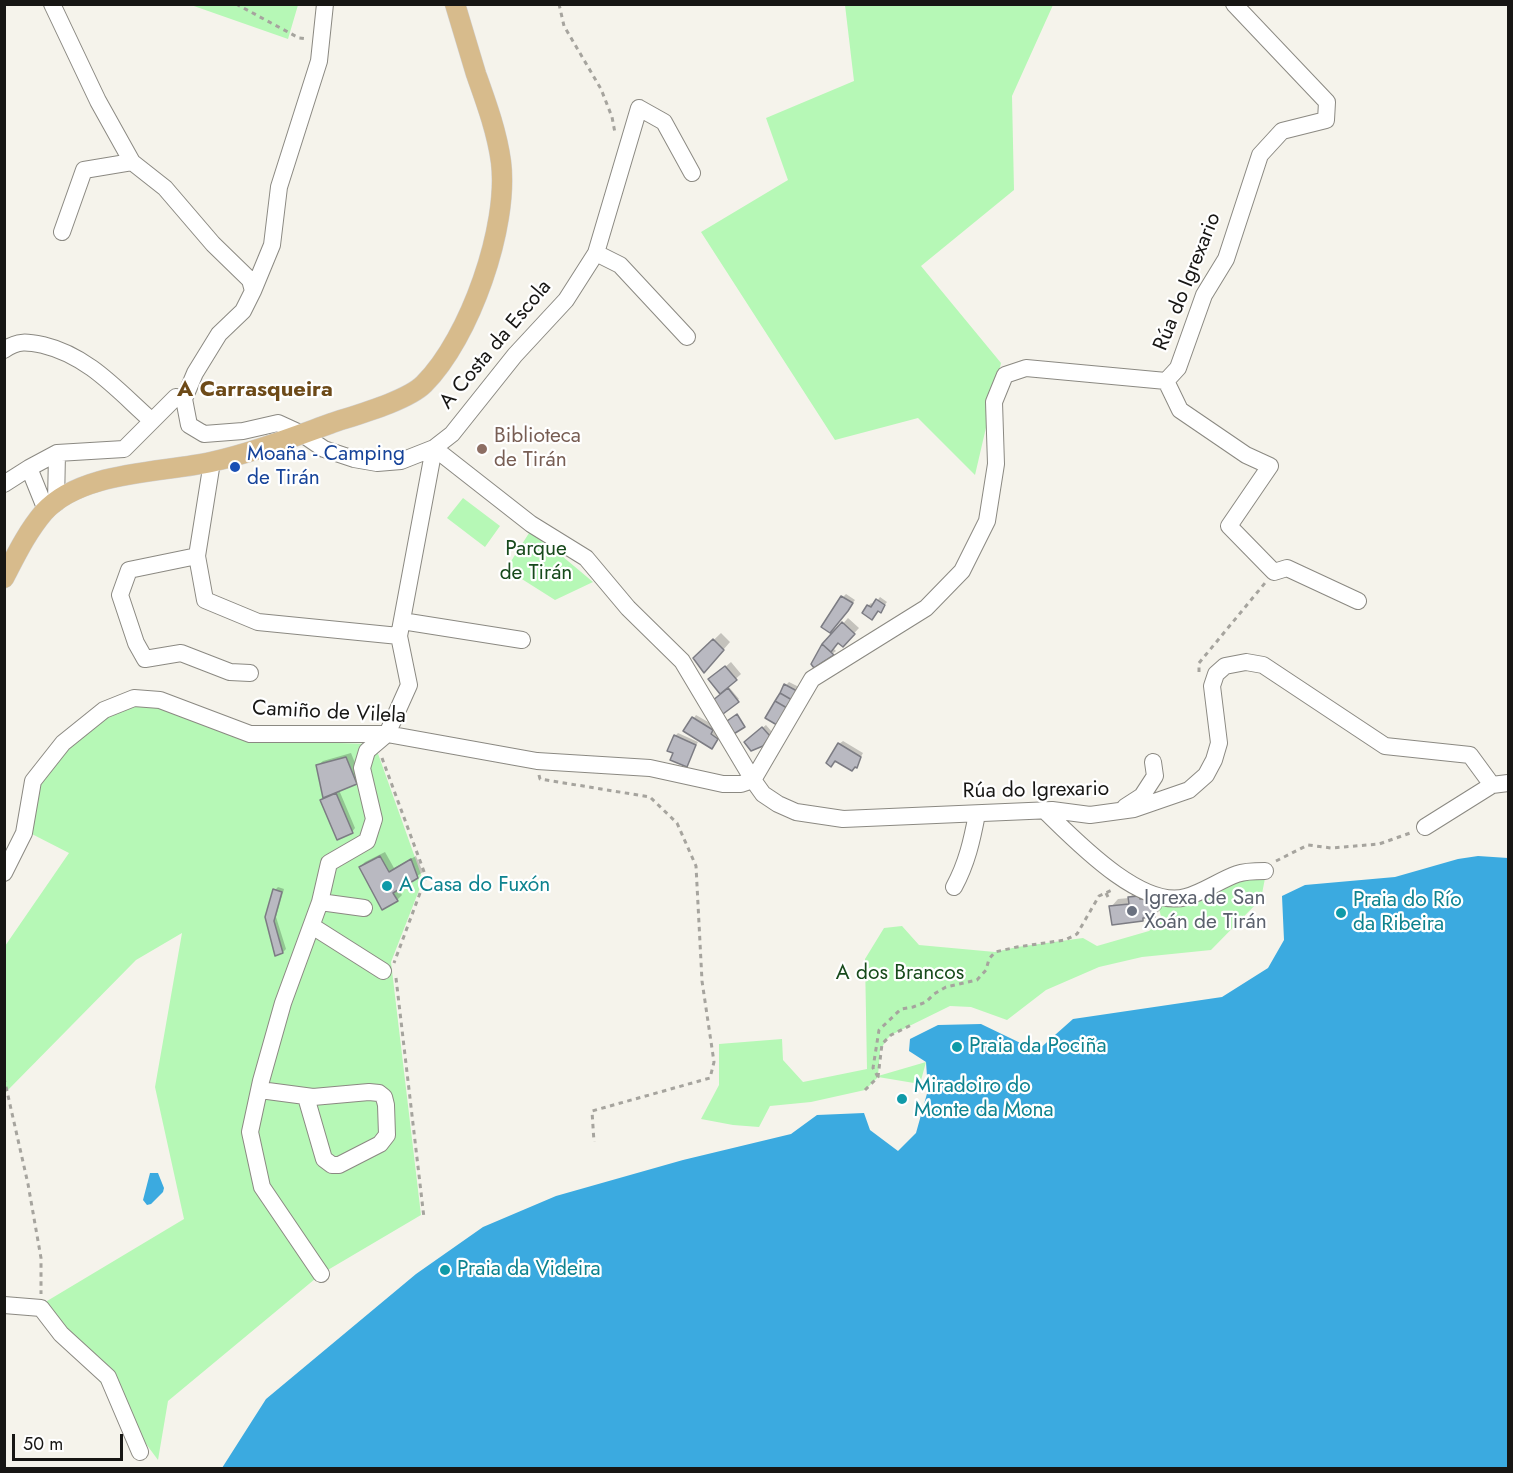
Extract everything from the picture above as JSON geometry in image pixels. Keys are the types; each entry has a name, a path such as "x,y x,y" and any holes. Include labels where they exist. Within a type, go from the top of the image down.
{"main road":[{"path":"4,578 27,534 51,506 70,492 104,480 212,462 388,404 422,386 442,360 463,326 495,241 501,206 501,162 456,4"}],"street":[{"path":"52,4 98,101 132,162 165,188 213,244 249,280 253,291"},
{"path":"4,484 57,453 124,449 176,397 184,399 195,373 219,334 243,310 272,245 279,187 319,61 325,4"},
{"name":"Rúa do Igrexario","path":"753,780 812,679 926,608 962,572 987,521 996,464 994,402 1005,375 1026,368 1166,381 1178,368 1204,295 1226,259 1260,155 1282,131 1326,120 1327,102 1234,4"},
{"name":"A Costa da Escola","path":"184,399 189,425 204,434 243,431 278,423 302,434 324,449 354,459 377,463 401,461 434,448 452,434 514,355 566,300 596,253 639,108 664,122 692,173"},
{"path":"62,232 84,170 132,162"},
{"path":"596,253 620,265 687,337"},
{"path":"4,350 25,341 64,350 91,366 152,422"},
{"path":"1166,381 1180,410 1246,455 1270,466 1229,526 1274,572 1287,568 1358,601"},
{"path":"321,1274 262,1187 250,1132 283,1003 320,902 329,863 367,841 374,819 362,768 367,751 387,734 409,685 401,628 434,448"},
{"name":"Rúa do Igrexario","path":"434,448 531,524 586,558 628,608 682,661 763,794 796,812 843,819 1044,810 1090,815 1134,809 1189,790 1206,775 1219,743 1212,686 1214,681"},
{"path":"51,506 57,453"},
{"path":"212,462 197,556 205,600 258,622 401,628 522,639"},
{"path":"29,468 51,506"},
{"path":"197,556 129,570 120,595 136,643 145,660 181,653 230,672 250,673"},
{"path":"1214,681 1216,674 1226,666 1246,662 1263,665 1385,746 1470,755 1500,784 1425,827"},
{"name":"Camiño de Vilela","path":"4,873 24,833 33,781 63,743 104,710 134,698 160,700 250,734 387,734 537,761 650,768 723,784 741,784 753,780"},
{"path":"1117,813 1142,796 1155,776 1153,762"},
{"path":"1044,810 1091,856 1114,874 1163,898 1184,897 1239,873 1265,871"},
{"path":"954,887 965,867 977,814"},
{"path":"320,902 364,908"},
{"path":"312,926 391,969"},
{"path":"260,1090 306,1096 379,1093 384,1097 386,1105 387,1135 380,1144 339,1165 332,1165 324,1159 306,1096"},
{"path":"4,1305 40,1308 61,1334 108,1377 140,1452"}],"path":[{"path":"236,4 299,38 322,40"},
{"path":"559,4 564,26 601,89 612,117 616,137"},
{"path":"1214,681 1199,675 1198,663 1274,572"},
{"path":"387,734 379,750 426,878 391,969 424,1218"},
{"path":"537,761 540,779 650,797 677,823 696,866 702,981 714,1062 710,1078 592,1111 594,1142"},
{"path":"1265,871 1282,856 1308,845 1331,848 1379,844 1425,827"},
{"path":"878,1077 873,1068 879,1030 901,1009 926,1002 946,987 977,980 986,970 989,959 995,952 1017,946 1065,940 1077,934 1099,896 1130,882"},
{"path":"1106,892 1109,899"},
{"path":"865,1090 878,1077 882,1044 891,1035 911,1025"},
{"path":"4,1078 28,1184 41,1258 40,1308"}],"green space":[{"path":"298,4 288,39 191,5"},
{"path":"845,5 1053,5 1012,96 1014,190 921,266 1001,363 975,475 918,418 835,440 701,232 788,180 766,118 854,81"},
{"path":"463,498 500,526 485,547 447,518"},
{"name":"Parque de Tirán","path":"531,530 593,582 555,600 506,569"},
{"path":"130,702 156,704 276,741 371,744 376,748 423,880 391,962 421,1215 321,1274 168,1401 158,1460 42,1304 184,1219 155,1087 182,933 136,960 5,1093 5,946 69,853 28,832 38,780 99,718"},
{"name":"A dos Brancos","path":"1266,873 1261,899 1211,950 1142,957 1099,967 1046,990 1007,1020 971,1007 950,1006 891,1035 880,1051 878,1076 926,1062 920,1084 878,1077 865,1090 811,1102 770,1106 759,1127 701,1119 719,1085 719,1044 782,1039 783,1060 803,1082 867,1069 865,959 884,928 902,926 919,945 995,952 1083,938 1097,946 1149,931 1162,920 1158,905 1161,900"}],"water":[{"path":"1478,856 1508,858 1508,1468 222,1468 266,1399 416,1274 483,1227 556,1196 683,1160 791,1134 817,1115 864,1113 870,1130 898,1151 916,1133 928,1090 926,1062 909,1051 910,1039 938,1025 981,1024 1037,1051 1073,1019 1222,997 1268,968 1284,940 1282,896 1305,885 1395,877 1458,859"},
{"path":"150,1173 158,1173 164,1188 151,1204 147,1205 143,1200"}],"building":[{"path":"841,596 853,603 830,633 821,627"},
{"path":"876,599 885,605 881,613 878,611 872,620 862,613 867,605 871,607"},
{"path":"842,622 855,634 843,647 838,643 831,652 822,644"},
{"path":"713,639 724,650 704,673 693,658"},
{"path":"822,644 834,655 814,668 811,664"},
{"path":"725,666 737,680 720,694 708,679"},
{"path":"784,684 797,691 792,700 780,693"},
{"path":"728,688 739,702 723,714 712,701"},
{"path":"780,693 792,700 787,708 775,701"},
{"path":"775,701 787,708 777,725 765,718"},
{"path":"737,714 745,727 732,735 724,723"},
{"path":"692,717 713,730 711,734 718,739 712,749 683,731"},
{"path":"762,727 770,736 763,746 751,751 744,742"},
{"path":"674,735 696,745 687,767 670,760 673,753 667,751"},
{"path":"838,743 861,757 857,768 855,767 852,771 835,761 831,767 826,763"},
{"path":"346,757 357,784 323,798 316,765"},
{"path":"336,793 353,833 337,840 320,800"},
{"name":"A Casa do Fuxón","path":"380,856 389,872 411,859 418,878 393,893 398,901 382,910 359,867"},
{"path":"273,889 282,892 274,921 283,953 275,956 265,917"},
{"name":"Igrexa de San Xoán de Tirán","path":"1139,896 1140,899 1149,898 1150,902 1153,902 1155,917 1112,925 1109,906 1129,904 1128,897"}],"place":[{"name":"Biblioteca de Tirán","path":"482,449"},
{"name":"Moaña - Camping de Tirán","path":"235,467"},
{"name":"A Casa do Fuxón","path":"387,886"},
{"name":"Igrexa de San Xoán de Tirán","path":"1132,911"},
{"name":"Praia do Río da Ribeira","path":"1341,913"},
{"name":"Praia da Pociña","path":"957,1047"},
{"name":"Miradoiro do Monte da Mona","path":"902,1099"},
{"name":"Praia da Videira","path":"445,1270"}],"district":[{"name":"A Carrasqueira","path":"255,391"}]}
